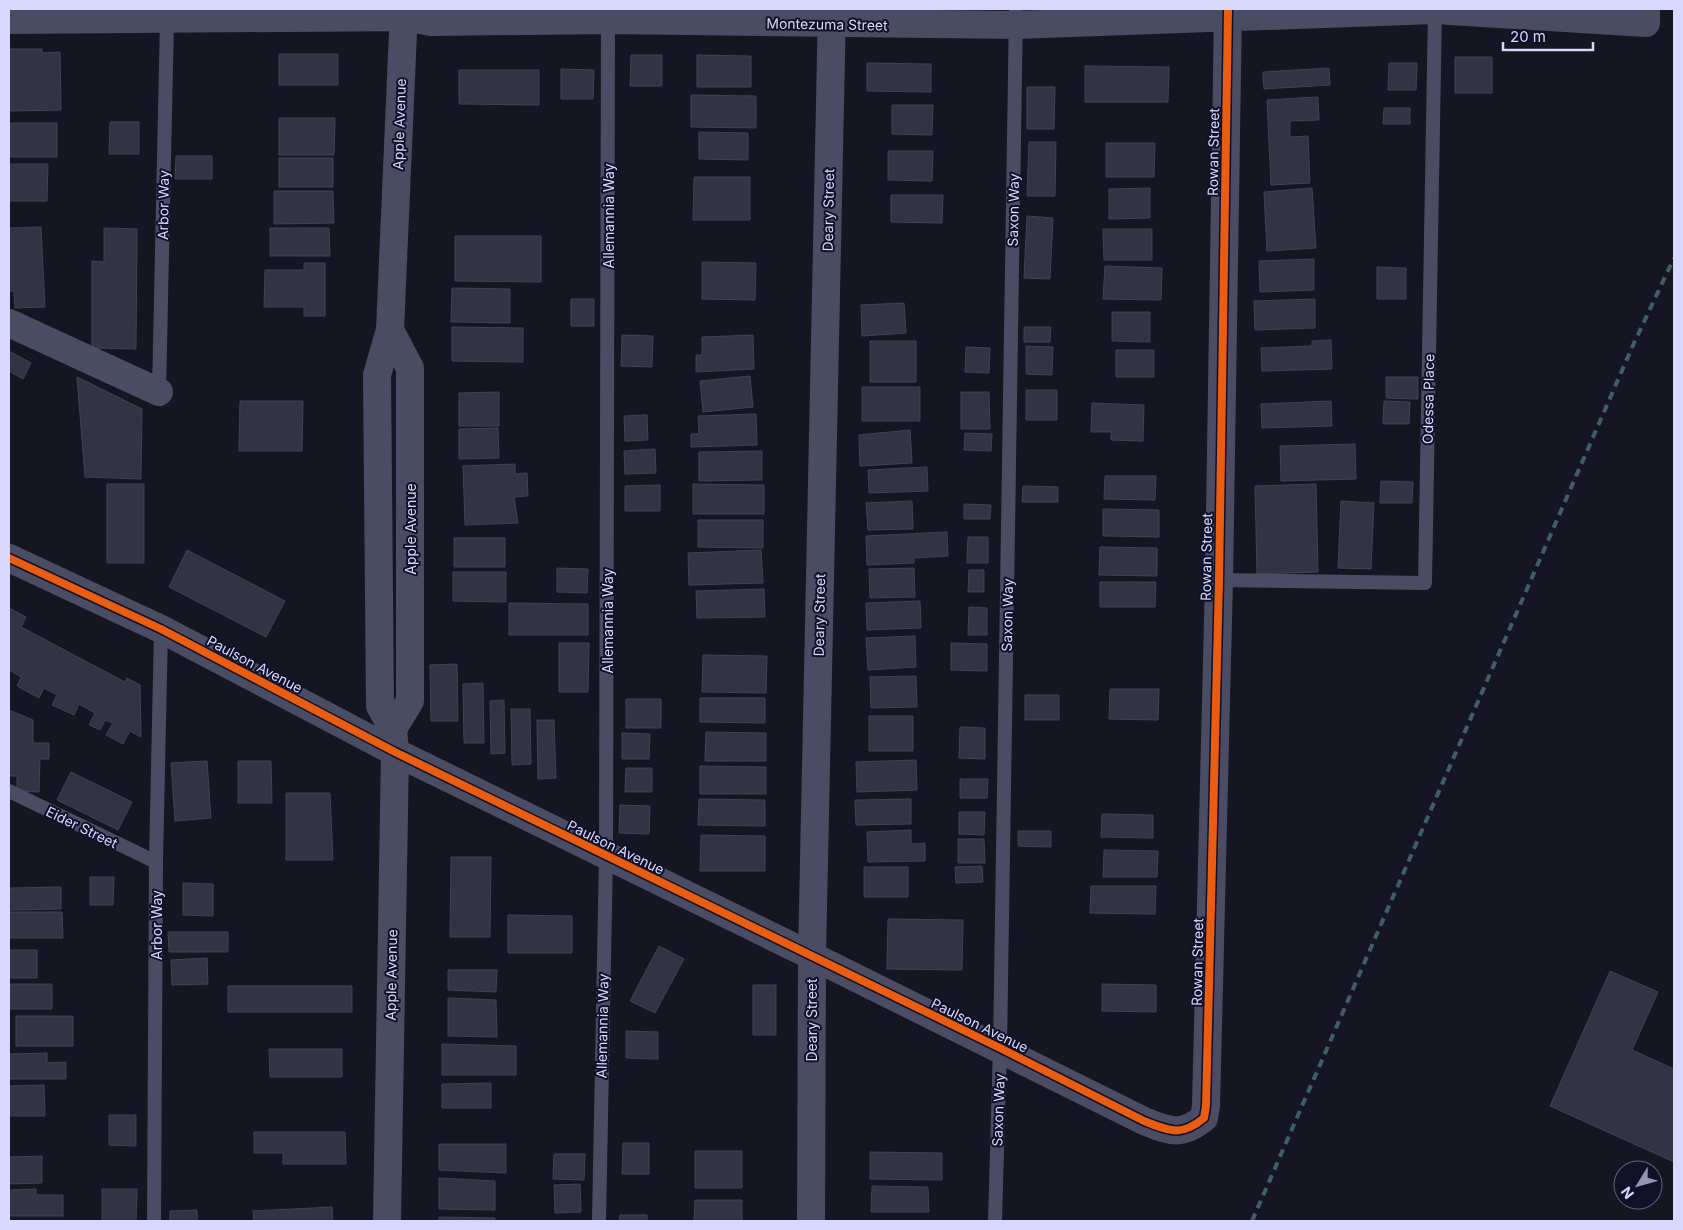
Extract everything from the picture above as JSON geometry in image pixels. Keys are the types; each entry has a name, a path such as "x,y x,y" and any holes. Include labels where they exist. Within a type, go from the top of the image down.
{"street":[{"name":"Montezuma Street","path":"9,20 404,13 431,22 832,17 1016,17 1435,10 1646,16"},
{"name":"Apple Avenue","path":"387,1221 394,741 380,706 377,375 390,330 404,13"},
{"name":"Rowan Street","path":"1206,1106 1219,580 1228,14"},
{"name":"Deary Street","path":"811,1221 812,956 832,17"},
{"path":"9,323 159,392"},
{"name":"Paulson Avenue","path":"9,558 394,741 606,856 1144,1120 1166,1130 1189,1130 1204,1118 1206,1106"}],"lane":[{"name":"Odessa Place","path":"1219,580 1425,583 1435,10"},
{"name":"Saxon Way","path":"996,1221 1016,17"},
{"name":"Arbor Way","path":"159,392 167,18"},
{"name":"Allemannia Way","path":"599,1221 606,856 608,20"},
{"name":"Arbor Way","path":"154,1221 156,862 161,629"},
{"name":"Eider Street","path":"9,792 156,862"}],"building":[{"path":"9,49 42,49 42,53 60,52 61,110 9,111"},
{"path":"279,54 338,54 338,85 279,85"},
{"path":"631,55 662,55 662,86 630,86"},
{"path":"697,55 751,56 751,87 697,87"},
{"path":"1455,57 1492,57 1492,93 1455,93"},
{"path":"867,63 931,64 931,92 867,91"},
{"path":"1389,63 1417,63 1416,90 1388,90"},
{"path":"1085,66 1169,67 1168,102 1085,102"},
{"path":"1329,68 1330,85 1264,89 1263,72"},
{"path":"561,69 594,70 593,99 561,99"},
{"path":"459,70 539,70 539,105 459,104"},
{"path":"1027,87 1055,87 1054,129 1027,129"},
{"path":"691,95 756,96 756,128 691,127"},
{"path":"1318,97 1319,120 1290,121 1290,137 1308,136 1310,183 1271,185 1267,100"},
{"path":"892,105 933,105 932,135 892,134"},
{"path":"1384,108 1410,108 1410,124 1383,124"},
{"path":"279,118 335,118 334,155 279,155"},
{"path":"110,122 139,122 139,154 109,154"},
{"path":"9,123 57,123 57,157 9,157"},
{"path":"699,132 748,133 748,160 699,159"},
{"path":"1029,142 1056,142 1055,196 1027,196"},
{"path":"1106,143 1155,143 1154,177 1106,177"},
{"path":"888,151 933,151 932,181 888,180"},
{"path":"176,156 212,156 212,179 175,179"},
{"path":"279,158 333,158 333,187 279,187"},
{"path":"9,164 48,164 47,201 9,201"},
{"path":"694,177 750,177 750,220 693,220"},
{"path":"1150,188 1150,218 1109,219 1109,189"},
{"path":"1312,188 1316,248 1267,251 1264,192"},
{"path":"274,191 333,191 334,223 274,224"},
{"path":"891,195 943,195 942,223 891,222"},
{"path":"1027,216 1053,218 1050,279 1024,278"},
{"path":"41,227 45,307 15,308 14,291 9,291 9,228"},
{"path":"104,228 137,229 136,349 92,348 92,261 104,262"},
{"path":"270,228 329,228 330,256 270,256"},
{"path":"1103,229 1152,229 1152,260 1104,260"},
{"path":"455,236 541,236 541,282 455,281"},
{"path":"1314,259 1314,290 1260,292 1259,261"},
{"path":"702,262 756,263 755,300 702,299"},
{"path":"304,263 325,263 325,316 304,316 304,307 264,307 265,270 304,270"},
{"path":"1105,266 1162,268 1161,300 1103,299"},
{"path":"1377,267 1406,268 1406,299 1377,299"},
{"path":"452,288 510,289 510,323 451,322"},
{"path":"571,299 594,299 594,326 571,326"},
{"path":"1315,299 1315,328 1255,330 1254,301"},
{"path":"904,303 906,333 862,336 861,305"},
{"path":"1112,312 1150,312 1150,342 1112,341"},
{"path":"452,327 523,328 523,362 452,361"},
{"path":"1024,327 1051,327 1050,342 1024,342"},
{"path":"622,335 653,336 652,367 621,366"},
{"path":"753,335 754,369 696,372 696,355 702,355 702,337"},
{"path":"1331,340 1332,369 1262,371 1261,348 1312,346 1312,341"},
{"path":"870,341 916,341 916,382 870,382"},
{"path":"1026,346 1053,347 1052,375 1026,374"},
{"path":"966,347 990,348 989,373 965,372"},
{"path":"1116,350 1154,350 1154,377 1116,377"},
{"path":"9,351 31,363 23,379 9,371"},
{"path":"750,376 753,407 703,412 700,381"},
{"path":"77,377 142,409 141,479 85,477"},
{"path":"1386,377 1418,377 1418,399 1386,398"},
{"path":"862,387 920,387 920,421 862,421"},
{"path":"1026,390 1057,390 1057,420 1026,420"},
{"path":"499,392 499,426 459,426 459,393"},
{"path":"961,392 989,392 990,429 961,429"},
{"path":"240,401 303,401 302,451 239,451"},
{"path":"1331,401 1332,426 1262,428 1261,404"},
{"path":"1384,401 1410,402 1409,424 1383,424"},
{"path":"1092,403 1144,405 1143,441 1111,440 1111,432 1091,432"},
{"path":"756,414 757,445 691,447 691,434 699,434 698,416"},
{"path":"647,415 648,440 625,441 624,416"},
{"path":"498,428 499,458 459,459 459,429"},
{"path":"910,430 912,463 860,466 859,435"},
{"path":"965,433 992,434 991,451 964,450"},
{"path":"1355,444 1356,479 1281,481 1280,446"},
{"path":"655,449 656,473 625,474 624,451"},
{"path":"762,451 762,480 699,481 699,452"},
{"path":"515,464 515,474 527,473 528,496 514,497 518,523 465,525 463,466"},
{"path":"927,467 928,491 869,493 868,470"},
{"path":"1105,476 1156,476 1155,500 1104,499"},
{"path":"1381,481 1413,482 1412,503 1380,503"},
{"path":"107,484 144,484 144,563 107,563"},
{"path":"693,484 764,485 764,514 693,514"},
{"path":"1316,484 1318,572 1257,574 1255,486"},
{"path":"660,485 660,511 625,511 625,486"},
{"path":"1023,486 1058,487 1058,502 1022,502"},
{"path":"912,501 913,529 868,530 866,503"},
{"path":"1341,501 1374,503 1371,569 1338,568"},
{"path":"964,504 991,505 990,519 964,519"},
{"path":"1103,509 1159,510 1159,537 1103,536"},
{"path":"698,520 763,520 763,548 698,547"},
{"path":"947,532 948,556 914,558 914,563 867,565 866,536"},
{"path":"968,537 988,537 988,563 967,563"},
{"path":"454,538 505,538 505,567 454,567"},
{"path":"1100,547 1157,548 1157,576 1099,575"},
{"path":"187,550 285,601 266,637 169,587"},
{"path":"761,550 763,583 689,585 688,553"},
{"path":"557,568 588,569 587,593 557,592"},
{"path":"914,568 915,597 870,598 869,569"},
{"path":"969,570 984,570 984,592 968,592"},
{"path":"453,572 506,572 506,602 453,601"},
{"path":"1100,582 1156,582 1155,607 1100,607"},
{"path":"764,589 765,617 697,618 696,591"},
{"path":"920,601 921,628 867,630 866,603"},
{"path":"509,603 588,604 588,635 509,635"},
{"path":"969,607 987,608 987,635 968,635"},
{"path":"9,608 26,617 21,627 125,682 127,678 140,685 141,737 130,731 123,744 106,735 113,723 105,720 100,730 89,725 95,713 79,704 74,715 52,705 57,695 44,688 39,698 17,686 21,677 9,670"},
{"path":"915,636 916,667 868,670 866,638"},
{"path":"559,643 589,643 588,692 559,692"},
{"path":"951,643 987,644 987,671 951,670"},
{"path":"703,655 767,656 766,693 702,692"},
{"path":"457,664 458,721 431,721 430,665"},
{"path":"916,676 917,707 871,708 870,677"},
{"path":"483,683 484,743 464,743 463,684"},
{"path":"1110,689 1159,689 1158,720 1109,719"},
{"path":"1025,695 1059,695 1059,720 1025,720"},
{"path":"700,698 765,698 765,723 700,722"},
{"path":"626,699 661,699 661,728 626,728"},
{"path":"504,700 505,753 491,754 490,701"},
{"path":"511,709 530,709 531,764 512,765"},
{"path":"9,710 33,720 33,743 49,743 49,759 40,759 39,792 17,791 17,776 9,776"},
{"path":"869,716 913,716 913,751 869,751"},
{"path":"537,720 554,720 556,778 538,779"},
{"path":"960,727 985,728 985,759 959,758"},
{"path":"706,732 766,733 766,761 705,761"},
{"path":"622,733 650,734 649,759 622,759"},
{"path":"916,760 917,790 857,792 856,762"},
{"path":"207,761 211,818 175,821 171,763"},
{"path":"238,761 271,761 272,803 238,803"},
{"path":"700,766 766,767 766,794 700,794"},
{"path":"626,768 652,768 652,792 625,792"},
{"path":"71,772 132,802 118,830 57,800"},
{"path":"960,779 988,779 987,798 960,798"},
{"path":"286,793 330,793 333,860 286,860"},
{"path":"699,799 765,800 765,826 698,825"},
{"path":"911,799 911,824 856,825 855,800"},
{"path":"620,805 650,806 649,834 619,833"},
{"path":"959,812 985,812 984,835 959,834"},
{"path":"1102,814 1153,815 1153,838 1101,837"},
{"path":"911,830 911,844 925,843 925,861 868,862 867,832"},
{"path":"1018,831 1051,831 1051,847 1018,846"},
{"path":"701,835 765,836 765,871 700,871"},
{"path":"958,839 984,839 985,863 958,863"},
{"path":"1104,850 1158,851 1157,877 1103,877"},
{"path":"451,857 491,857 490,937 450,937"},
{"path":"982,866 983,882 956,883 955,867"},
{"path":"864,867 908,867 908,897 864,897"},
{"path":"90,877 114,877 113,905 90,905"},
{"path":"183,883 213,884 213,916 183,915"},
{"path":"1091,886 1156,886 1155,914 1090,913"},
{"path":"61,887 61,909 9,910 9,888"},
{"path":"9,912 62,912 63,938 9,938"},
{"path":"508,915 572,916 572,953 508,953"},
{"path":"888,919 963,920 962,970 887,969"},
{"path":"168,932 228,932 228,952 169,952"},
{"path":"659,946 684,959 655,1013 630,1001"},
{"path":"9,950 37,950 37,978 9,978"},
{"path":"207,958 208,984 172,985 171,960"},
{"path":"448,970 497,970 496,992 448,990"},
{"path":"1610,971 1658,992 1632,1050 1674,1069 1674,1162 1550,1106"},
{"path":"10,984 52,984 52,1009 10,1009"},
{"path":"1102,984 1156,985 1156,1012 1102,1011"},
{"path":"753,985 776,985 776,1035 753,1035"},
{"path":"228,986 352,986 352,1012 228,1012"},
{"path":"448,998 496,1000 497,1037 448,1036"},
{"path":"16,1016 73,1016 73,1046 16,1046"},
{"path":"626,1031 658,1032 658,1059 626,1058"},
{"path":"442,1044 516,1046 516,1075 442,1075"},
{"path":"269,1049 342,1049 342,1077 270,1077"},
{"path":"47,1053 47,1063 66,1062 66,1079 9,1079 9,1054"},
{"path":"491,1083 491,1108 442,1108 442,1084"},
{"path":"44,1085 45,1116 9,1116 9,1086"},
{"path":"109,1115 136,1115 136,1146 109,1145"},
{"path":"254,1132 345,1132 346,1164 283,1164 283,1153 254,1153"},
{"path":"623,1143 649,1143 649,1174 622,1174"},
{"path":"439,1144 506,1144 506,1173 439,1170"},
{"path":"695,1151 742,1151 742,1188 695,1188"},
{"path":"870,1152 942,1153 942,1180 870,1179"},
{"path":"554,1154 585,1154 584,1180 553,1179"},
{"path":"42,1156 42,1183 9,1184 9,1157"},
{"path":"439,1178 495,1181 495,1210 439,1209"},
{"path":"580,1184 581,1212 555,1213 554,1185"},
{"path":"872,1186 928,1187 929,1212 871,1212"},
{"path":"36,1189 36,1195 63,1195 63,1216 9,1216 9,1190"},
{"path":"102,1189 137,1189 136,1221 102,1221"},
{"path":"695,1200 742,1200 742,1221 694,1221"},
{"path":"332,1207 333,1221 254,1221 253,1211"},
{"path":"197,1210 197,1221 170,1221 170,1211"},
{"path":"620,1215 647,1215 647,1221 619,1221"},
{"path":"439,1217 495,1218 495,1221 439,1221"}],"railway":[{"path":"1252,1221 1634,343 1674,258"}],"cycle path":[{"path":"9,558 161,629 395,752 1000,1048 1144,1121 1168,1129 1182,1130 1189,1128 1204,1118 1206,1106 1219,580 1228,9"}]}
